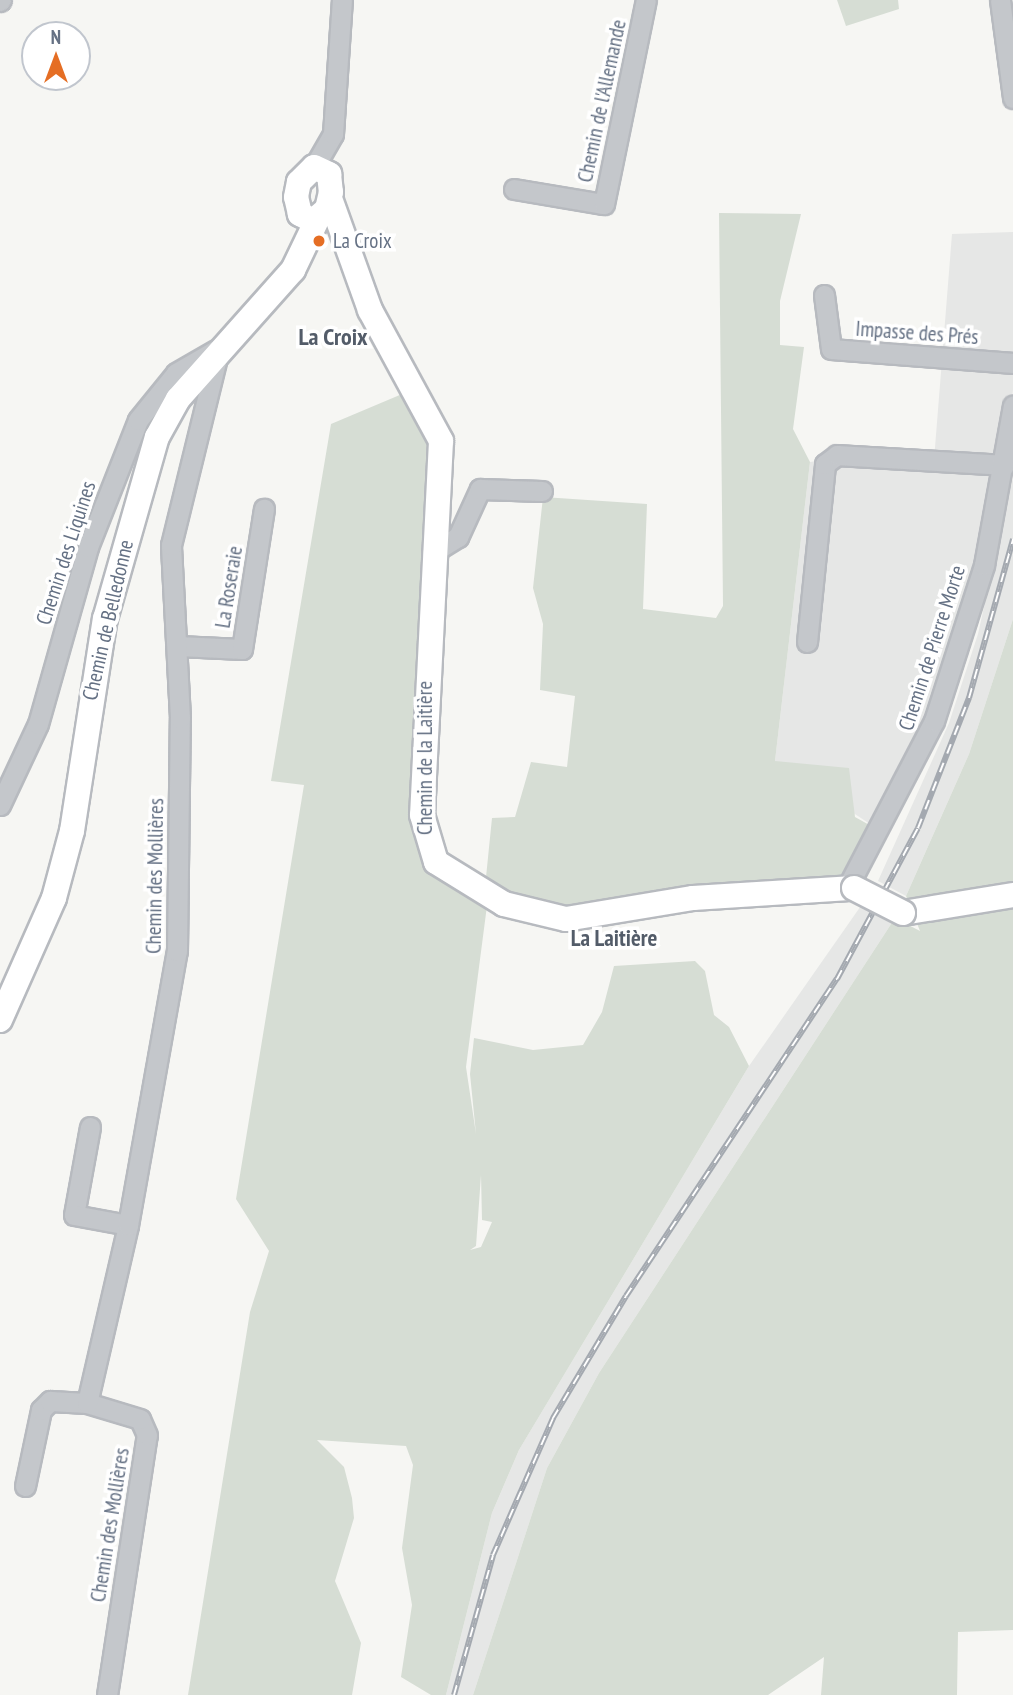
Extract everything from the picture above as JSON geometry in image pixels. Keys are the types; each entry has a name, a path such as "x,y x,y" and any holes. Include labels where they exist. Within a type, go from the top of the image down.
{"main road":[{"path":"322,171 296,190 323,216"},
{"path":"322,171 323,216"},
{"name":"Chemin de Belledonne","path":"0,1020 54,898 72,831 88,699 141,481 178,399 221,347 261,308 298,259 323,216"},
{"name":"Chemin de la Laitière","path":"323,216 370,310 438,428 422,815 428,852 444,870 504,904 566,919 693,898 851,888"},
{"path":"851,888 903,913 1013,895"}],"street":[{"path":"322,171 331,144 342,0"},
{"name":"Chemin de l'Allemande","path":"514,190 604,204 646,0"},
{"path":"1000,0 1013,98"},
{"name":"Impasse des Prés","path":"824,295 831,349 1013,363"},
{"name":"Chemin des Mollières","path":"87,1403 128,1225 177,951 178,646 172,545 221,347"},
{"name":"Chemin des Liquines","path":"0,805 38,724 88,547 138,420 176,373 221,347"},
{"name":"Chemin de Pierre Morte","path":"851,888 934,721 984,565 1005,465 1013,406"},
{"path":"807,642 825,464 837,455 1005,465"},
{"path":"432,553 458,537 480,489 542,491"},
{"name":"La Roseraie","path":"178,646 243,649 264,509"},
{"path":"90,1127 74,1215 128,1225"},
{"name":"Chemin des Mollières","path":"25,1486 41,1410 50,1401 87,1403 140,1419 147,1436 107,1695"}],"shaded area":[{"path":"837,0 898,0 899,9 846,26"},
{"path":"719,213 801,214 780,301 780,345 804,347 793,429 810,462 775,761 849,768 855,817 882,832 847,888 604,916 488,898 466,1067 476,1134 470,1074 474,1038 533,1050 583,1045 602,1012 614,966 695,961 705,971 714,1015 729,1027 749,1066 519,1450 492,1513 446,1695 431,1695 401,1677 412,1605 402,1548 413,1465 406,1446 317,1440 344,1467 352,1498 354,1518 335,1581 361,1643 352,1695 188,1695 250,1312 269,1251 236,1199 304,785 271,781 331,424 414,389 438,428 419,841 485,887 492,818 515,817 531,762 567,767 575,696 540,690 543,624 533,588 543,497 647,504 643,609 716,618 723,606","holes":["481,1175 482,1220 492,1222 481,1247 470,1250 476,1246"]},
{"path":"1013,232 1013,390 1005,465 962,639 882,832 775,761 810,462 852,456 934,460 952,234"},
{"path":"1013,477 1013,619 969,754 906,896 878,881 949,723 978,634"},
{"path":"1013,619 1013,1630 958,1632 957,1695 821,1695 824,1657 768,1695 473,1695 547,1468 599,1373 895,918 920,931 906,896 969,754"},
{"path":"865,900 895,918 599,1373 547,1468 473,1695 446,1695 492,1513 519,1450 749,1066"}],"railway":[{"path":"454,1695 493,1555 553,1418 626,1296 837,979 918,828 969,698 1013,539"}],"place":[{"name":"La Croix","path":"319,241"}],"district":[{"name":"La Croix","path":"333,337"},
{"name":"La Laitière","path":"614,938"}]}
